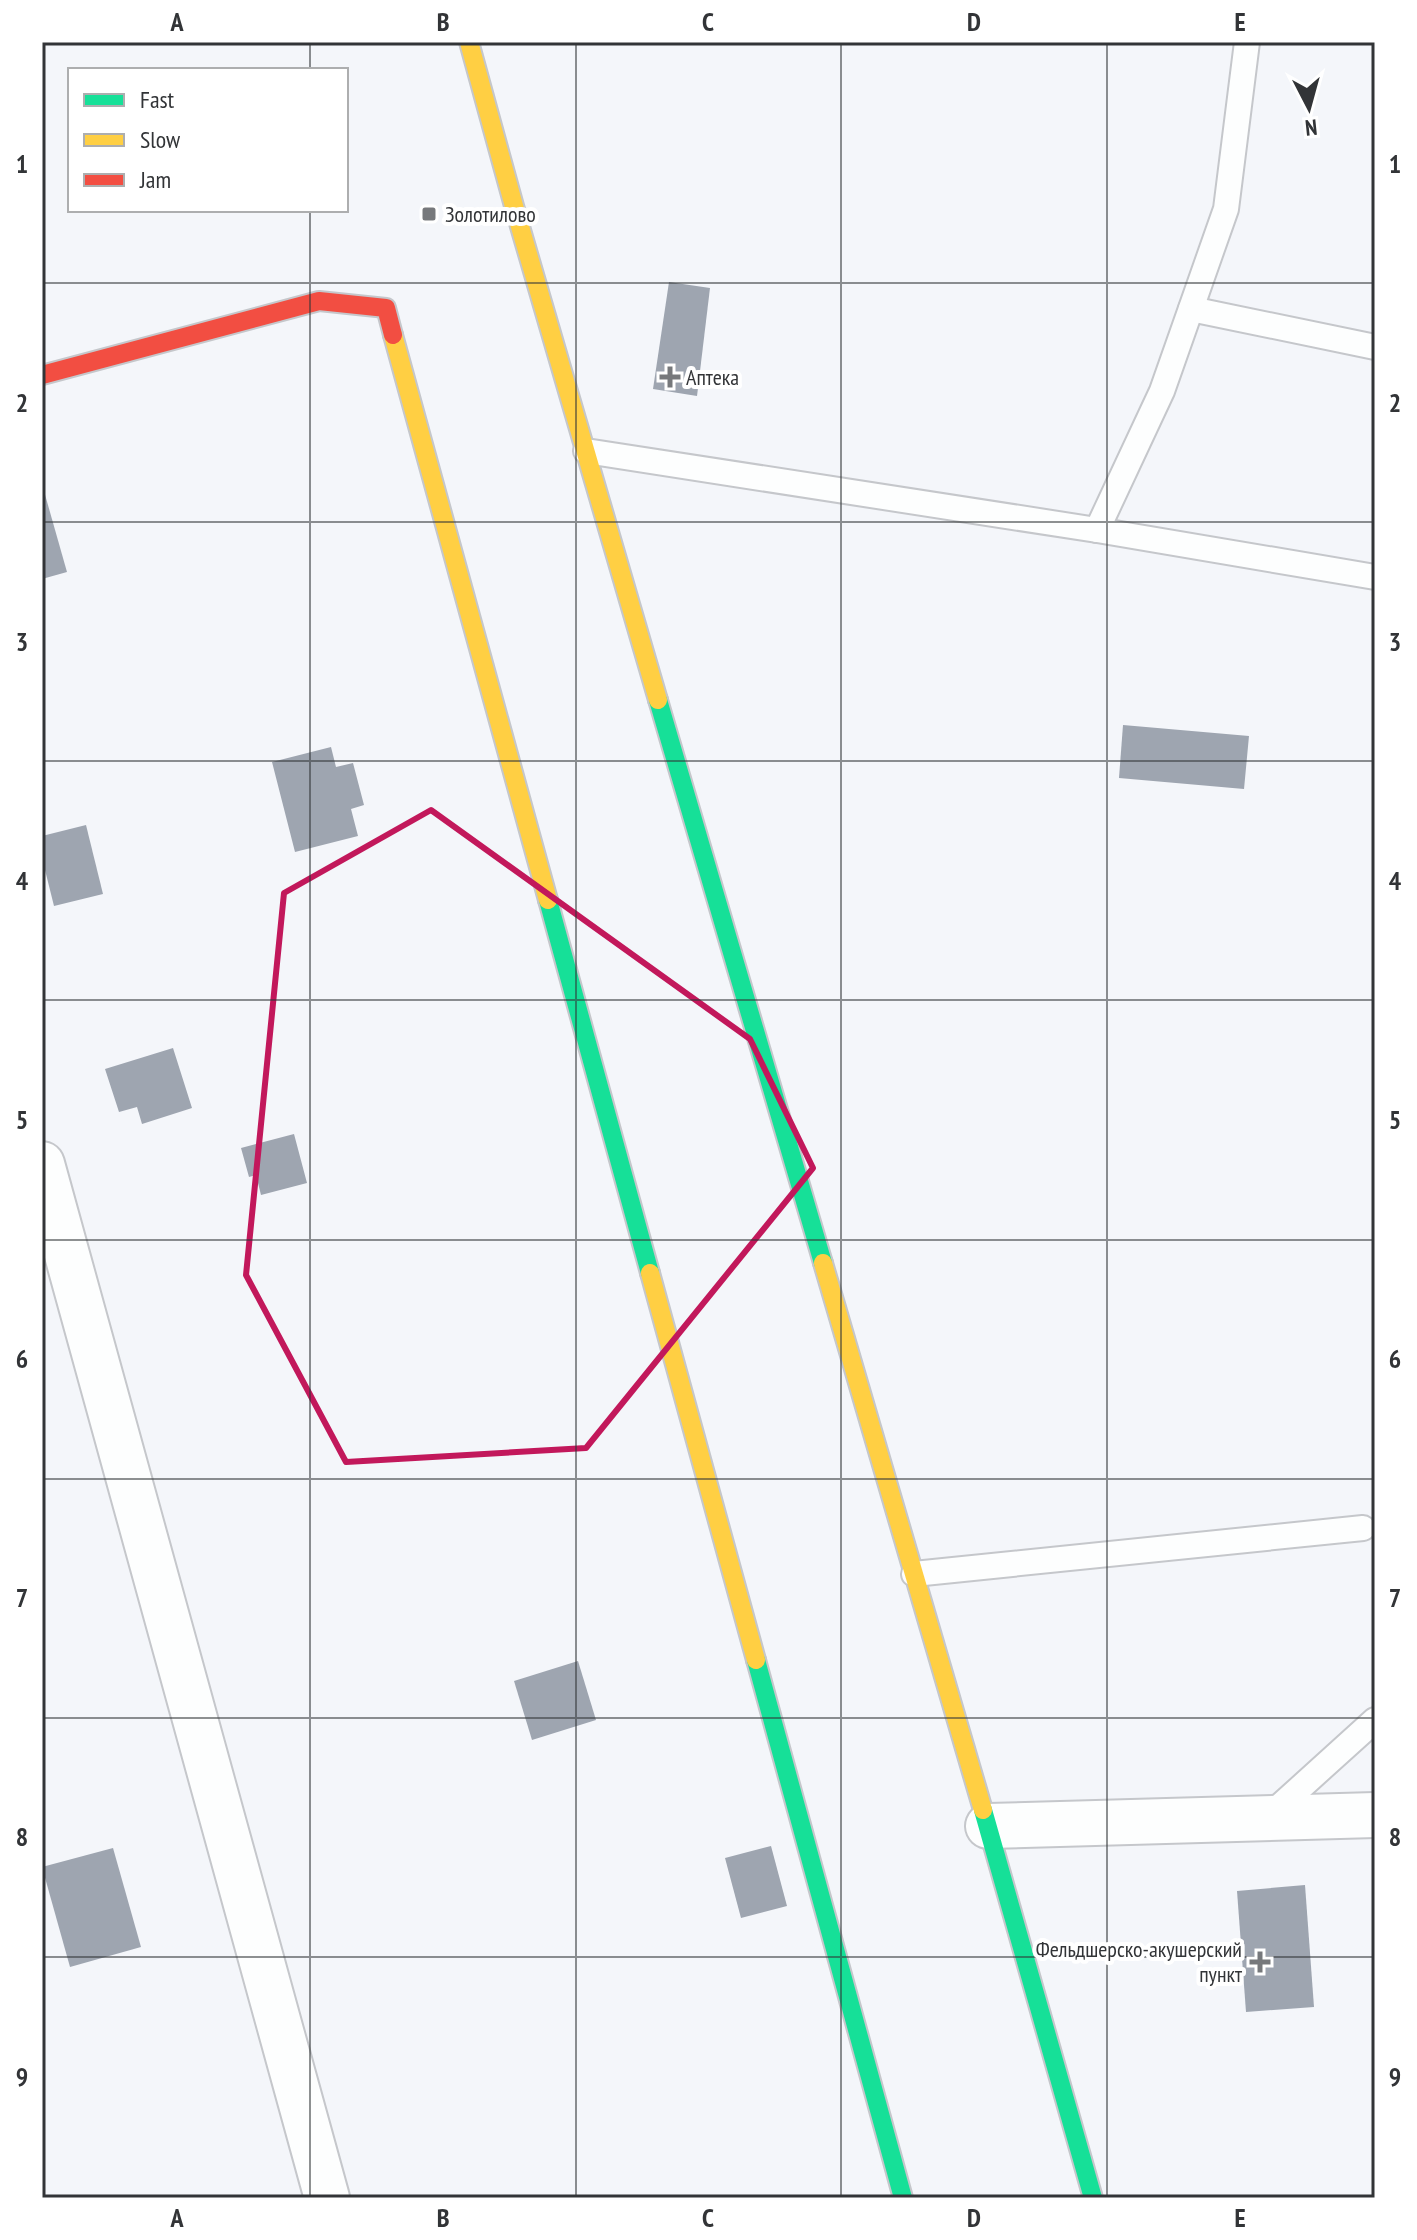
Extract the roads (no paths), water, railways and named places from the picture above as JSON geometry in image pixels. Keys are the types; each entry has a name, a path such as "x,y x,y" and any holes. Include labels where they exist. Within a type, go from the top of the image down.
{"street":[{"path":"469,42 514,206 988,1826 1093,2198"},
{"path":"42,375 319,301 386,308 903,2198"},
{"path":"42,1164 327,2198"},
{"path":"988,1826 1375,1815"}],"lane":[{"path":"1097,530 1162,391 1226,209 1247,42"},
{"path":"1191,309 1375,347"},
{"path":"586,451 1097,530 1375,577"},
{"path":"914,1574 1363,1528"},
{"path":"1267,1818 1375,1720"}],"place":[{"name":"Золотилово","path":"429,214"},
{"name":"Аптека","path":"670,377"},
{"name":"Фельдшерско-акушерский пункт","path":"1260,1962"}]}
